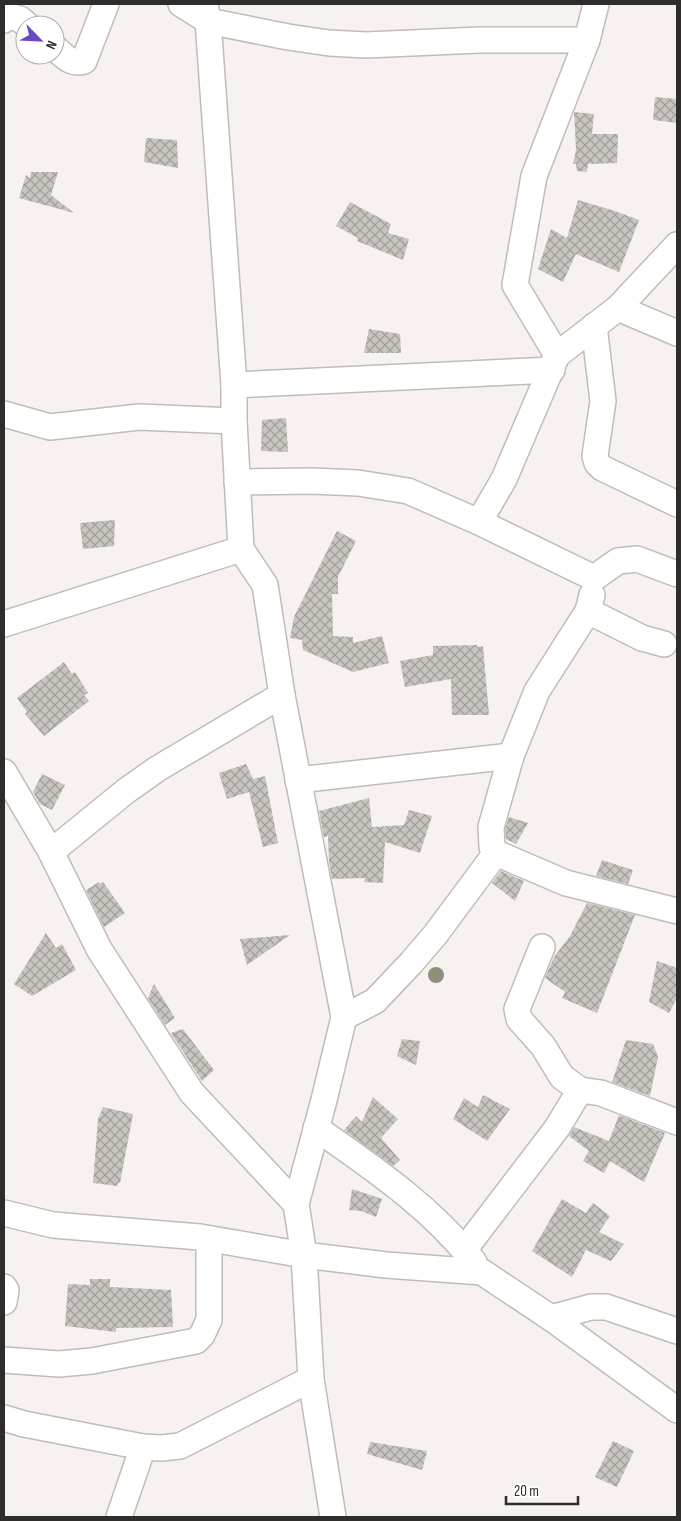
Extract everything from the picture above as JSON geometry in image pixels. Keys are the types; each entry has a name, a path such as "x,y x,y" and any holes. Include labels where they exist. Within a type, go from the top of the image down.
{"street":[{"path":"65,56 72,62 84,61 106,4"},
{"path":"181,4 206,13 296,38 329,43 366,45 480,40 587,40"},
{"path":"555,362 514,286 534,176 587,40 596,4"},
{"path":"206,13 234,385 234,421 242,549 264,585 282,695 344,1017 296,1204 304,1255 311,1378 333,1517"},
{"path":"4,20 8,16 15,18"},
{"path":"479,522 504,479 555,362 594,326 618,308 677,245"},
{"path":"618,308 677,333"},
{"path":"594,326 603,401 595,456 597,463 602,468 677,504"},
{"path":"234,385 555,362"},
{"path":"4,414 50,427 139,417 234,421"},
{"path":"238,482 312,480 358,483 408,491 479,522 594,578"},
{"path":"4,624 242,549"},
{"path":"677,574 637,559 618,561 594,578 588,611 537,691 511,756 491,827 492,847 496,853 566,884 677,911"},
{"path":"588,611 642,638 664,644"},
{"path":"51,852 126,791 157,769 282,695"},
{"path":"298,780 511,756"},
{"path":"4,772 51,852 99,949 192,1094 296,1204"},
{"path":"344,1017 375,1001 411,963 435,935 496,853"},
{"path":"542,947 517,1009 519,1019 543,1046 562,1077 580,1090 601,1093 677,1122"},
{"path":"464,1250 557,1128 580,1090"},
{"path":"316,1128 424,1208 482,1272 551,1318 677,1410"},
{"path":"4,1213 53,1226 208,1239 304,1255 386,1265 482,1272"},
{"path":"4,1360 59,1364 92,1361 196,1341 202,1335 209,1320 208,1239"},
{"path":"4,1287 6,1290 4,1302"},
{"path":"551,1318 591,1306 606,1307 677,1331"},
{"path":"4,1418 24,1424 143,1447 180,1446 311,1378"},
{"path":"119,1517 143,1447"}],"building":[{"path":"655,97 677,99 677,123 653,120"},
{"path":"574,112 594,114 592,134 618,134 617,163 588,164 587,172 577,171 576,164 573,164 576,150"},
{"path":"146,138 177,140 178,168 144,162"},
{"path":"31,172 58,172 51,195 74,213 19,198 26,175 30,178"},
{"path":"578,200 639,220 619,272 576,254 563,282 538,269 551,229 567,238"},
{"path":"350,202 391,224 388,233 409,239 403,260 357,241 358,238 336,226"},
{"path":"369,329 400,334 401,353 364,353"},
{"path":"286,418 288,452 261,451 262,420"},
{"path":"115,520 114,546 83,549 80,523"},
{"path":"337,531 356,541 338,577 338,594 332,594 333,636 353,637 353,643 382,636 389,663 353,672 303,650 302,640 290,638 294,617"},
{"path":"477,645 477,647 483,646 489,715 452,715 451,679 405,687 400,661 433,655 433,646"},
{"path":"64,662 72,674 75,672 88,693 84,695 89,701 44,736 25,714 27,712 17,698"},
{"path":"246,764 253,779 265,776 278,843 263,847 249,792 227,799 219,773"},
{"path":"42,774 65,785 52,810 40,804 33,792"},
{"path":"369,798 372,827 404,825 409,810 432,816 420,853 385,842 383,883 364,882 365,878 332,879 328,836 324,837 319,811"},
{"path":"509,817 528,823 516,844 506,839 505,829"},
{"path":"602,860 633,870 628,884 596,876"},
{"path":"501,871 524,881 515,901 492,883"},
{"path":"99,882 100,884 103,882 125,913 104,927 86,890"},
{"path":"587,903 635,915 597,1013 562,998 565,992 545,978 554,957 570,936"},
{"path":"46,933 56,948 62,944 76,970 32,996 14,984"},
{"path":"290,935 247,965 240,939"},
{"path":"657,961 677,968 677,998 669,1013 649,1002"},
{"path":"154,984 175,1018 165,1025 148,998"},
{"path":"183,1029 214,1070 202,1081 171,1033"},
{"path":"402,1039 420,1041 416,1065 397,1056"},
{"path":"626,1040 653,1044 658,1057 650,1096 612,1082"},
{"path":"483,1095 510,1109 487,1141 453,1119 464,1098 478,1107"},
{"path":"373,1097 398,1119 381,1138 400,1160 393,1166 344,1130 356,1116 362,1122"},
{"path":"103,1107 133,1114 120,1183 117,1186 93,1183 98,1119"},
{"path":"619,1115 665,1133 644,1182 610,1161 604,1173 583,1161 589,1151 569,1136 574,1127 609,1141"},
{"path":"352,1189 382,1199 376,1217 361,1211 349,1210"},
{"path":"562,1199 586,1213 593,1203 610,1216 599,1232 624,1244 611,1261 586,1250 572,1277 532,1251"},
{"path":"90,1279 110,1279 110,1287 171,1290 173,1327 116,1328 116,1332 65,1326 68,1284 90,1285"},
{"path":"613,1441 634,1451 617,1487 595,1477"},
{"path":"370,1442 427,1451 422,1470 367,1454"}]}
